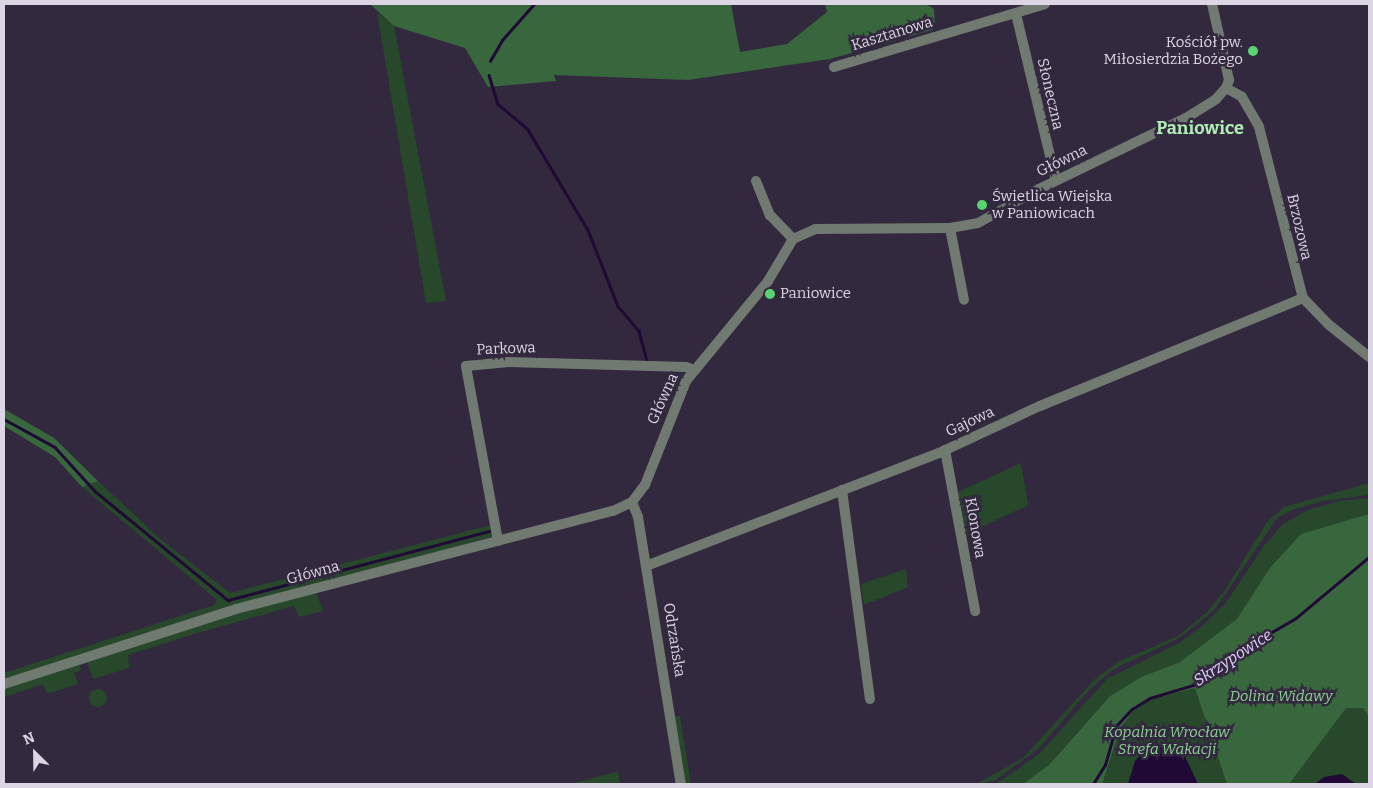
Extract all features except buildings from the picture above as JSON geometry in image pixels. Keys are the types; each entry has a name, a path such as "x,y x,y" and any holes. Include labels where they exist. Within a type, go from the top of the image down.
{"street":[{"name":"Kasztanowa","path":"834,67 1045,4"},
{"path":"1212,4 1227,65 1226,88"},
{"name":"Słoneczna","path":"1016,14 1056,180"},
{"name":"Główna","path":"4,684 236,609 613,511 632,502 645,486 679,394 694,370 768,281 794,239 815,229 950,228 978,223 1056,180 1186,118 1216,99 1226,88"},
{"name":"Brzozowa","path":"1226,88 1242,97 1259,127 1302,298"},
{"path":"756,181 770,215 794,239"},
{"path":"950,228 964,300"},
{"path":"1302,298 1328,324 1369,357"},
{"name":"Gajowa","path":"646,566 945,450 1040,406 1302,298"},
{"name":"Parkowa","path":"498,541 466,366 509,362 686,367 694,370"},
{"name":"Klonowa","path":"945,450 975,611"},
{"path":"842,490 870,699"},
{"name":"Odrzańska","path":"632,502 638,517 681,784"}],"green space":[{"path":"370,4 731,4 740,52 787,44 827,12 825,4 926,4 934,9 935,29 830,59 688,80 554,75 556,81 488,87 465,48 394,26"},
{"path":"377,12 394,26 446,301 426,303"},
{"path":"4,409 54,438 98,481 82,487 55,457 4,426"},
{"path":"1021,463 1028,505 966,534 958,492"},
{"path":"98,481 159,538 230,593 491,525 493,536 4,680 4,673 214,605 217,600 82,487"},
{"path":"1369,483 1369,495 1323,501 1292,510 1277,518 1216,608 1177,639 1114,669 1090,689 1038,749 994,781 976,784 1023,758 1095,679 1118,662 1178,636 1207,612 1225,590 1267,522 1284,507"},
{"name":"Dolina Widawy","path":"1369,498 1369,514 1343,522 1369,515 1369,784 996,784 1039,754 1107,679 1179,643 1201,627 1226,603 1265,544 1283,524 1308,510 1338,501","holes":["1231,625 1054,759 1110,696 1141,677 1180,662"]},
{"name":"Dolina Widawy","path":"1369,514 1369,716 1363,708 1346,708 1289,784 1227,784 1195,688 1153,699 1133,711 1120,729 1102,784 1023,784 1049,765 1110,696 1141,677 1180,662 1237,619 1270,568 1301,534"},
{"path":"906,569 908,587 864,605 861,584"},
{"path":"316,592 323,611 299,617 294,606 197,633 128,655 129,668 93,679 87,661 193,625"},
{"path":"75,664 80,666 81,670 74,673 78,684 47,694 43,684 4,697 4,688"},
{"path":"94,689 102,689 107,694 105,705 94,707 89,702 89,694"},
{"path":"680,716 691,784 684,784 673,717"},
{"path":"618,771 620,784 567,784 587,780"}],"shaded area":[{"path":"1164,743 1172,744 1183,752 1198,784 1128,784 1135,761 1143,752"},
{"path":"1342,774 1356,784 1315,784 1324,777"}],"waterway":[{"path":"490,61 502,40 534,4"},
{"path":"489,75 498,104 527,128 588,230 618,306 639,331 647,360"},
{"path":"4,419 55,447 96,492 228,600 490,531"},
{"name":"Skrzypowice","path":"1093,784 1105,765 1116,726 1132,709 1150,698 1193,685 1244,648 1296,618 1369,557"}],"place":[{"name":"Kościół pw. Miłosierdzia Bożego","path":"1253,51"},
{"name":"Świetlica Wiejska w Paniowicach","path":"982,205"},
{"name":"Paniowice","path":"770,294"}],"district":[{"name":"Paniowice","path":"1200,128"}],"park label":[{"name":"Kopalnia Wrocław Strefa Wakacji","path":"1167,740"}]}
